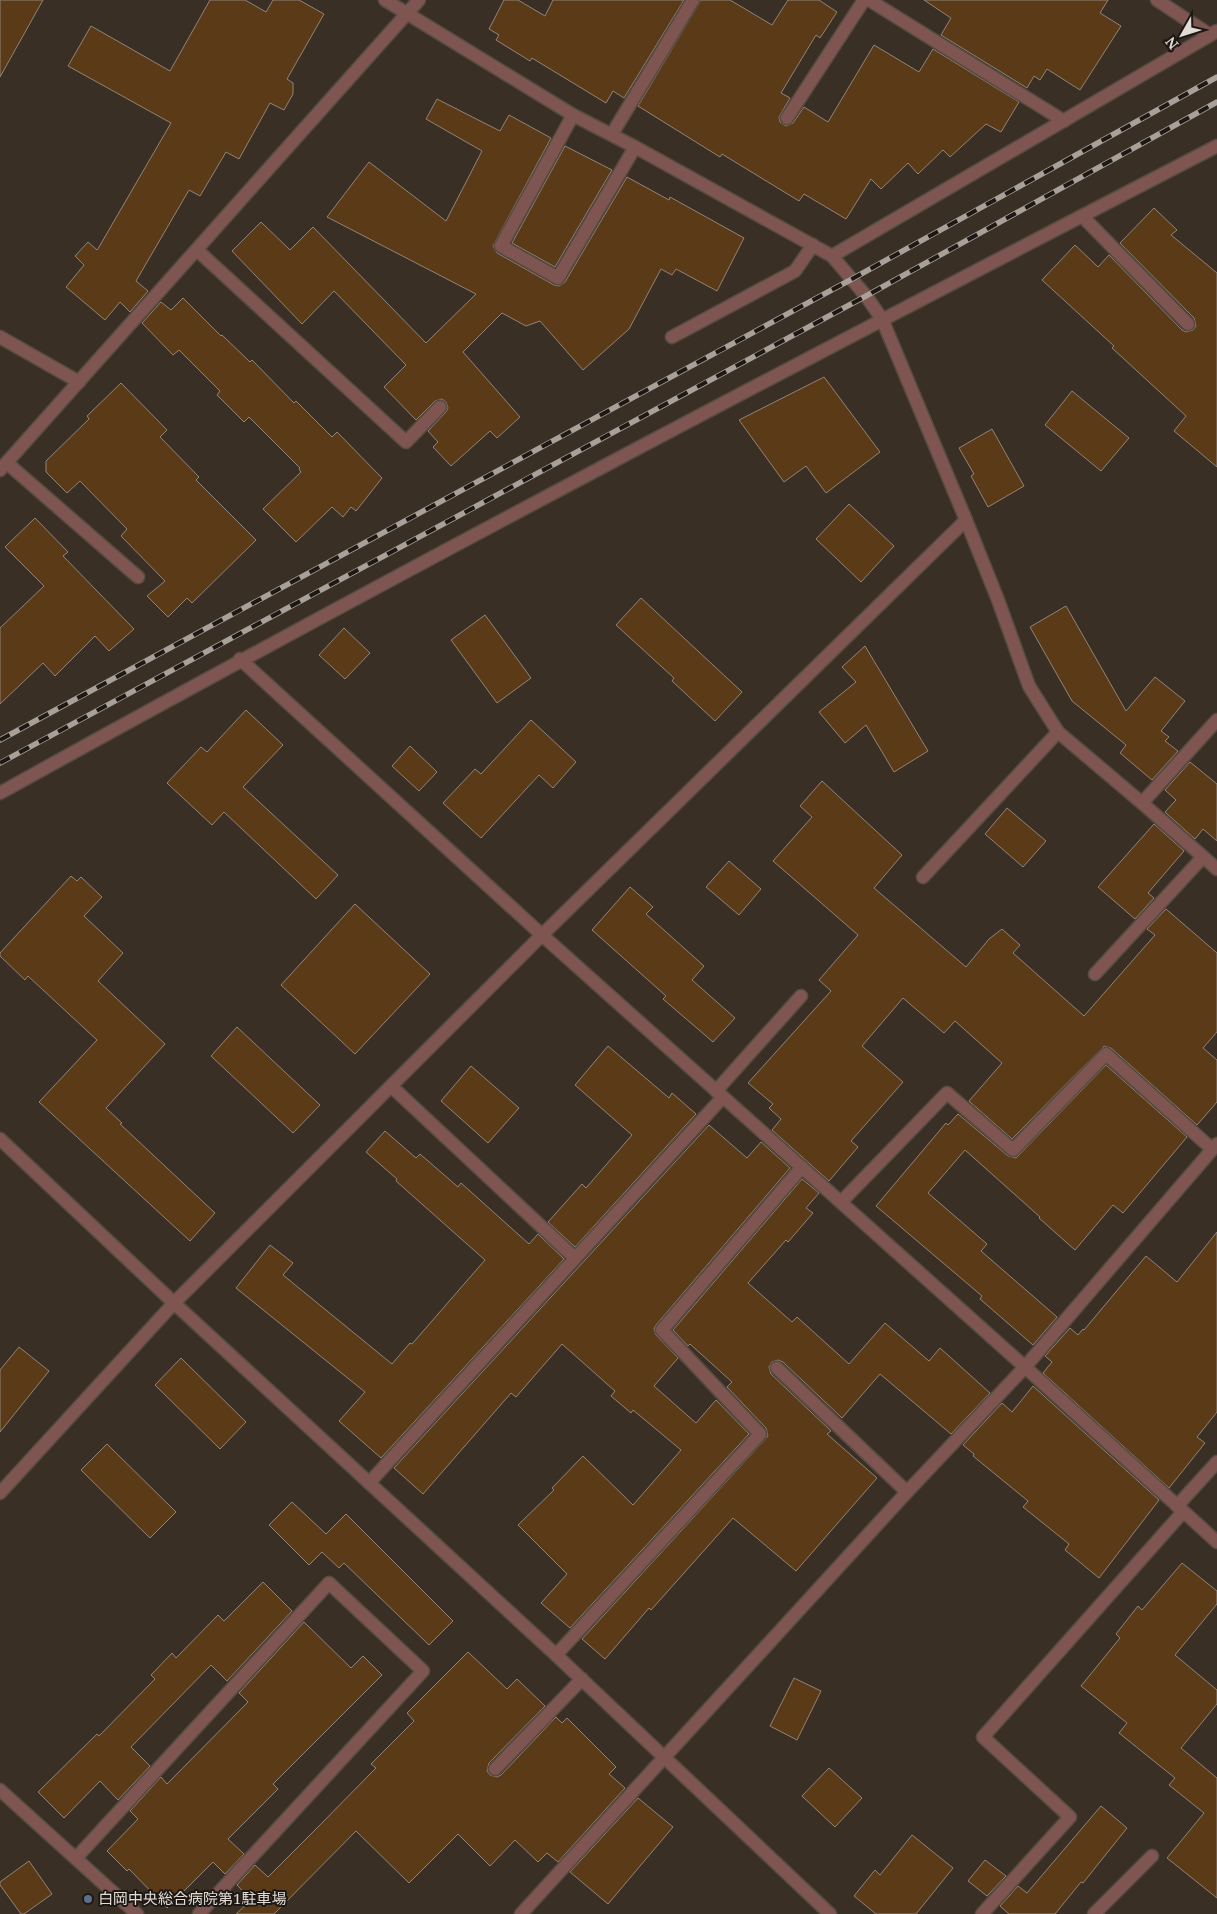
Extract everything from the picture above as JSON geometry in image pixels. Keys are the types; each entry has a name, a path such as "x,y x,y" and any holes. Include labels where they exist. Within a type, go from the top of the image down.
{"street":[{"path":"385,0 573,114 635,146 832,256 866,296 882,320 966,520 998,600 1029,686 1058,732 1142,802 1217,869"},
{"path":"138,577 4,466 419,0"},
{"path":"612,134 693,0"},
{"path":"787,118 864,0"},
{"path":"869,0 1064,121"},
{"path":"832,256 1214,33 1157,0"},
{"path":"573,114 501,246 558,278 635,146"},
{"path":"0,792 240,660 882,320 1217,146"},
{"path":"1082,216 1188,324"},
{"path":"672,337 795,271 813,246"},
{"path":"197,250 406,442 440,407"},
{"path":"0,337 79,382"},
{"path":"0,1493 174,1303 542,935 966,520"},
{"path":"240,660 542,935 1025,1367 1217,1542"},
{"path":"1142,802 1217,720"},
{"path":"923,877 1058,732"},
{"path":"1095,974 1203,857"},
{"path":"369,1483 575,1258 720,1094 801,996"},
{"path":"521,1914 907,1492 1025,1367 1215,1147 1106,1054 1013,1150 947,1093 841,1202"},
{"path":"391,1086 575,1258"},
{"path":"0,1139 174,1303 582,1679 830,1914"},
{"path":"556,1655 760,1434 662,1330 802,1167"},
{"path":"777,1368 907,1492"},
{"path":"982,1914 1070,1817 983,1737 1180,1509 1217,1462"},
{"path":"76,1858 329,1583 423,1671 199,1914"},
{"path":"496,1769 582,1679"},
{"path":"0,1790 137,1914"},
{"path":"1094,1914 1152,1856"}],"building":[{"path":"0,0 43,0 0,77"},
{"path":"210,0 245,0 266,12 273,0 299,0 324,14 287,79 293,83 293,94 284,110 270,103 239,159 226,152 200,196 189,190 136,281 148,291 130,312 120,302 105,320 66,287 84,265 75,256 88,242 97,250 171,123 68,66 91,26 170,71"},
{"path":"504,0 518,0 545,16 553,0 684,0 624,98 613,91 606,103 532,58 530,61 496,40 499,35 489,29"},
{"path":"701,0 730,0 772,25 788,0 819,0 837,12 820,38 816,35 781,93 790,98 779,117 780,122 786,126 793,123 804,107 828,122 874,45 919,72 933,49 1019,102 1001,132 986,124 950,157 943,150 918,174 908,163 881,189 871,179 846,219 804,194 799,201 722,154 720,157 638,106"},
{"path":"924,0 1108,0 1100,13 1121,26 1080,90 1047,69 1040,80 1034,76 1027,88 941,35 951,18"},
{"path":"437,99 500,131 509,115 551,138 493,246 497,253 554,285 559,286 565,282 627,177 669,200 670,197 744,238 717,291 676,269 672,275 661,269 629,329 583,370 540,321 526,326 502,313 463,352 520,417 497,438 490,431 451,466 433,447 438,442 428,431 446,412 448,408 446,402 442,399 435,401 416,420 384,387 406,365 334,291 302,324 232,251 261,222 290,250 313,227 426,343 476,294 327,217 369,162 446,221 482,151 426,119"},
{"path":"565,146 612,170 555,267 512,243"},
{"path":"1154,208 1177,230 1171,235 1217,273 1217,467 1174,431 1186,416 1042,280 1075,245 1098,267 1109,255 1182,330 1186,332 1193,330 1196,326 1194,318 1120,243"},
{"path":"183,298 221,336 250,362 252,360 294,403 296,401 332,437 337,432 382,478 356,511 351,507 343,517 332,507 296,542 263,509 301,472 300,468 249,417 244,422 217,395 220,391 179,350 173,355 142,323 161,302 171,310"},
{"path":"824,377 880,452 826,493 806,466 784,482 739,420"},
{"path":"121,383 167,430 160,437 199,477 196,480 256,540 192,603 187,598 168,617 147,596 165,581 121,536 127,529 80,481 67,493 46,472 46,461 89,419 87,416"},
{"path":"1072,391 1129,438 1101,471 1045,425"},
{"path":"992,429 1024,486 988,507 971,476 974,474 959,448"},
{"path":"849,504 894,546 861,582 816,539"},
{"path":"35,518 68,552 63,556 134,629 109,651 95,636 55,676 43,663 0,704 0,628 44,586 5,547"},
{"path":"641,598 742,692 715,721 672,681 674,678 616,625"},
{"path":"1066,606 1126,711 1155,677 1185,701 1161,731 1169,737 1165,741 1178,751 1152,780 1120,753 1126,745 1072,701 1030,627"},
{"path":"485,615 531,678 497,703 451,640"},
{"path":"344,628 370,653 345,679 319,655"},
{"path":"865,646 928,751 894,772 866,725 845,743 819,712 856,682 842,667"},
{"path":"246,710 283,745 243,787 338,875 316,899 224,812 212,825 167,783 201,747 207,752"},
{"path":"531,720 576,762 553,788 539,775 481,838 443,803 475,769 481,774"},
{"path":"410,746 437,772 419,791 392,766"},
{"path":"1190,762 1217,784 1217,841 1203,829 1195,839 1165,812 1176,800 1165,790"},
{"path":"822,781 902,855 874,888 966,967 989,939 1002,929 1020,945 1013,953 1084,1016 1155,935 1147,929 1166,909 1217,953 1217,1032 1203,1048 1217,1060 1217,1102 1197,1125 1111,1048 1104,1046 1012,1139 969,1101 1002,1063 955,1021 944,1033 903,998 862,1046 903,1082 851,1141 858,1147 829,1181 772,1130 781,1119 769,1108 773,1104 748,1083 831,991 819,980 858,935 773,861 812,817 800,806"},
{"path":"1007,808 1046,841 1023,867 985,834"},
{"path":"1154,824 1184,851 1148,893 1154,898 1135,919 1098,887"},
{"path":"729,861 761,889 739,915 706,887"},
{"path":"71,876 77,881 81,877 102,897 84,916 123,953 98,981 165,1044 106,1108 122,1123 120,1124 215,1213 190,1241 39,1102 97,1040 28,976 25,980 0,956 0,953"},
{"path":"630,887 653,907 646,914 704,966 692,980 735,1018 713,1042 663,999 666,996 592,930"},
{"path":"355,904 430,974 355,1054 281,985"},
{"path":"237,1027 320,1105 293,1133 211,1056"},
{"path":"608,1046 669,1098 672,1093 696,1114 575,1247 548,1222 582,1184 586,1188 632,1135 575,1085"},
{"path":"1106,1065 1187,1137 1123,1213 1113,1205 1075,1250 965,1150 928,1193 987,1244 981,1251 1057,1317 1033,1345 980,1299 982,1296 876,1206 946,1123 948,1125 958,1114 1008,1156 1016,1158"},
{"path":"471,1066 519,1108 488,1143 441,1101"},
{"path":"709,1125 747,1158 761,1142 790,1168 656,1325 654,1329 656,1335 678,1358 654,1386 696,1423 716,1400 749,1434 570,1628 541,1603 567,1574 518,1525 554,1490 552,1488 583,1456 633,1505 681,1450 633,1410 631,1413 611,1396 615,1391 562,1344 516,1397 511,1393 423,1494 394,1468"},
{"path":"385,1131 416,1158 420,1154 458,1187 461,1183 529,1244 538,1234 564,1259 381,1458 339,1421 365,1392 236,1288 270,1245 293,1263 283,1275 392,1364 410,1343 412,1344 485,1260 366,1152"},
{"path":"802,1179 819,1193 806,1208 813,1213 748,1283 792,1322 797,1317 849,1364 885,1323 929,1361 940,1348 990,1393 951,1434 880,1374 842,1418 783,1362 778,1360 772,1362 769,1367 771,1374 831,1431 827,1434 877,1478 796,1571 733,1518 651,1610 649,1608 605,1659 582,1639 768,1436 766,1428 727,1387 732,1382 690,1344 688,1346 673,1330"},
{"path":"1217,1232 1217,1412 1197,1437 1205,1443 1169,1488 1043,1373 1052,1362 1045,1356 1070,1328 1078,1335 1084,1330 1146,1256 1177,1282"},
{"path":"19,1347 49,1371 0,1432 0,1370"},
{"path":"181,1358 246,1422 220,1449 155,1385"},
{"path":"1033,1386 1159,1500 1099,1578 1065,1550 1069,1544 1023,1507 1028,1501 973,1456 974,1454 963,1445 1002,1403 1012,1412"},
{"path":"107,1444 176,1512 150,1538 81,1470"},
{"path":"292,1502 326,1534 346,1514 453,1621 429,1645 344,1563 339,1568 322,1552 309,1565 269,1525"},
{"path":"1182,1563 1217,1591 1217,1604 1175,1655 1217,1690 1217,1704 1181,1748 1217,1778 1217,1898 1167,1858 1204,1813 1169,1785 1175,1778 1119,1733 1127,1723 1081,1686 1120,1638 1116,1634 1138,1606 1142,1610"},
{"path":"263,1582 292,1611 227,1681 211,1665 131,1747 150,1766 118,1800 100,1781 64,1818 38,1792 97,1734 99,1736 155,1679 151,1675 172,1653 176,1658 218,1615 224,1621"},
{"path":"304,1622 351,1668 363,1656 382,1675 273,1784 278,1789 228,1839 244,1854 225,1874 213,1862 167,1908 129,1869 127,1871 107,1851 138,1819 130,1811 161,1777 167,1784 248,1702 239,1693"},
{"path":"468,1652 507,1689 517,1679 545,1706 489,1763 487,1771 490,1775 497,1777 501,1775 556,1717 562,1723 567,1718 616,1767 609,1774 625,1788 558,1862 547,1853 538,1862 515,1840 490,1866 458,1834 409,1883 356,1831 274,1914 236,1914 251,1900 237,1885 255,1865 268,1877 315,1830 376,1768 371,1764 414,1721 407,1713"},
{"path":"794,1678 821,1691 797,1740 770,1726"},
{"path":"829,1768 862,1798 835,1827 802,1796"},
{"path":"638,1798 673,1827 608,1904 570,1872"},
{"path":"1101,1806 1127,1828 1083,1883 1081,1882 1055,1914 1009,1914 1000,1906 1018,1886 1027,1893"},
{"path":"912,1835 953,1868 916,1914 876,1914 854,1896 875,1870 880,1875"},
{"path":"985,1860 1006,1876 987,1896 968,1881"},
{"path":"29,1861 52,1894 24,1914 21,1914 0,1885 0,1882"}],"railway":[{"path":"0,740 852,279 1217,77"},
{"path":"0,763 866,296 1217,102"}],"place":[{"name":"白岡中央総合病院第1駐車場","path":"88,1899"}]}
